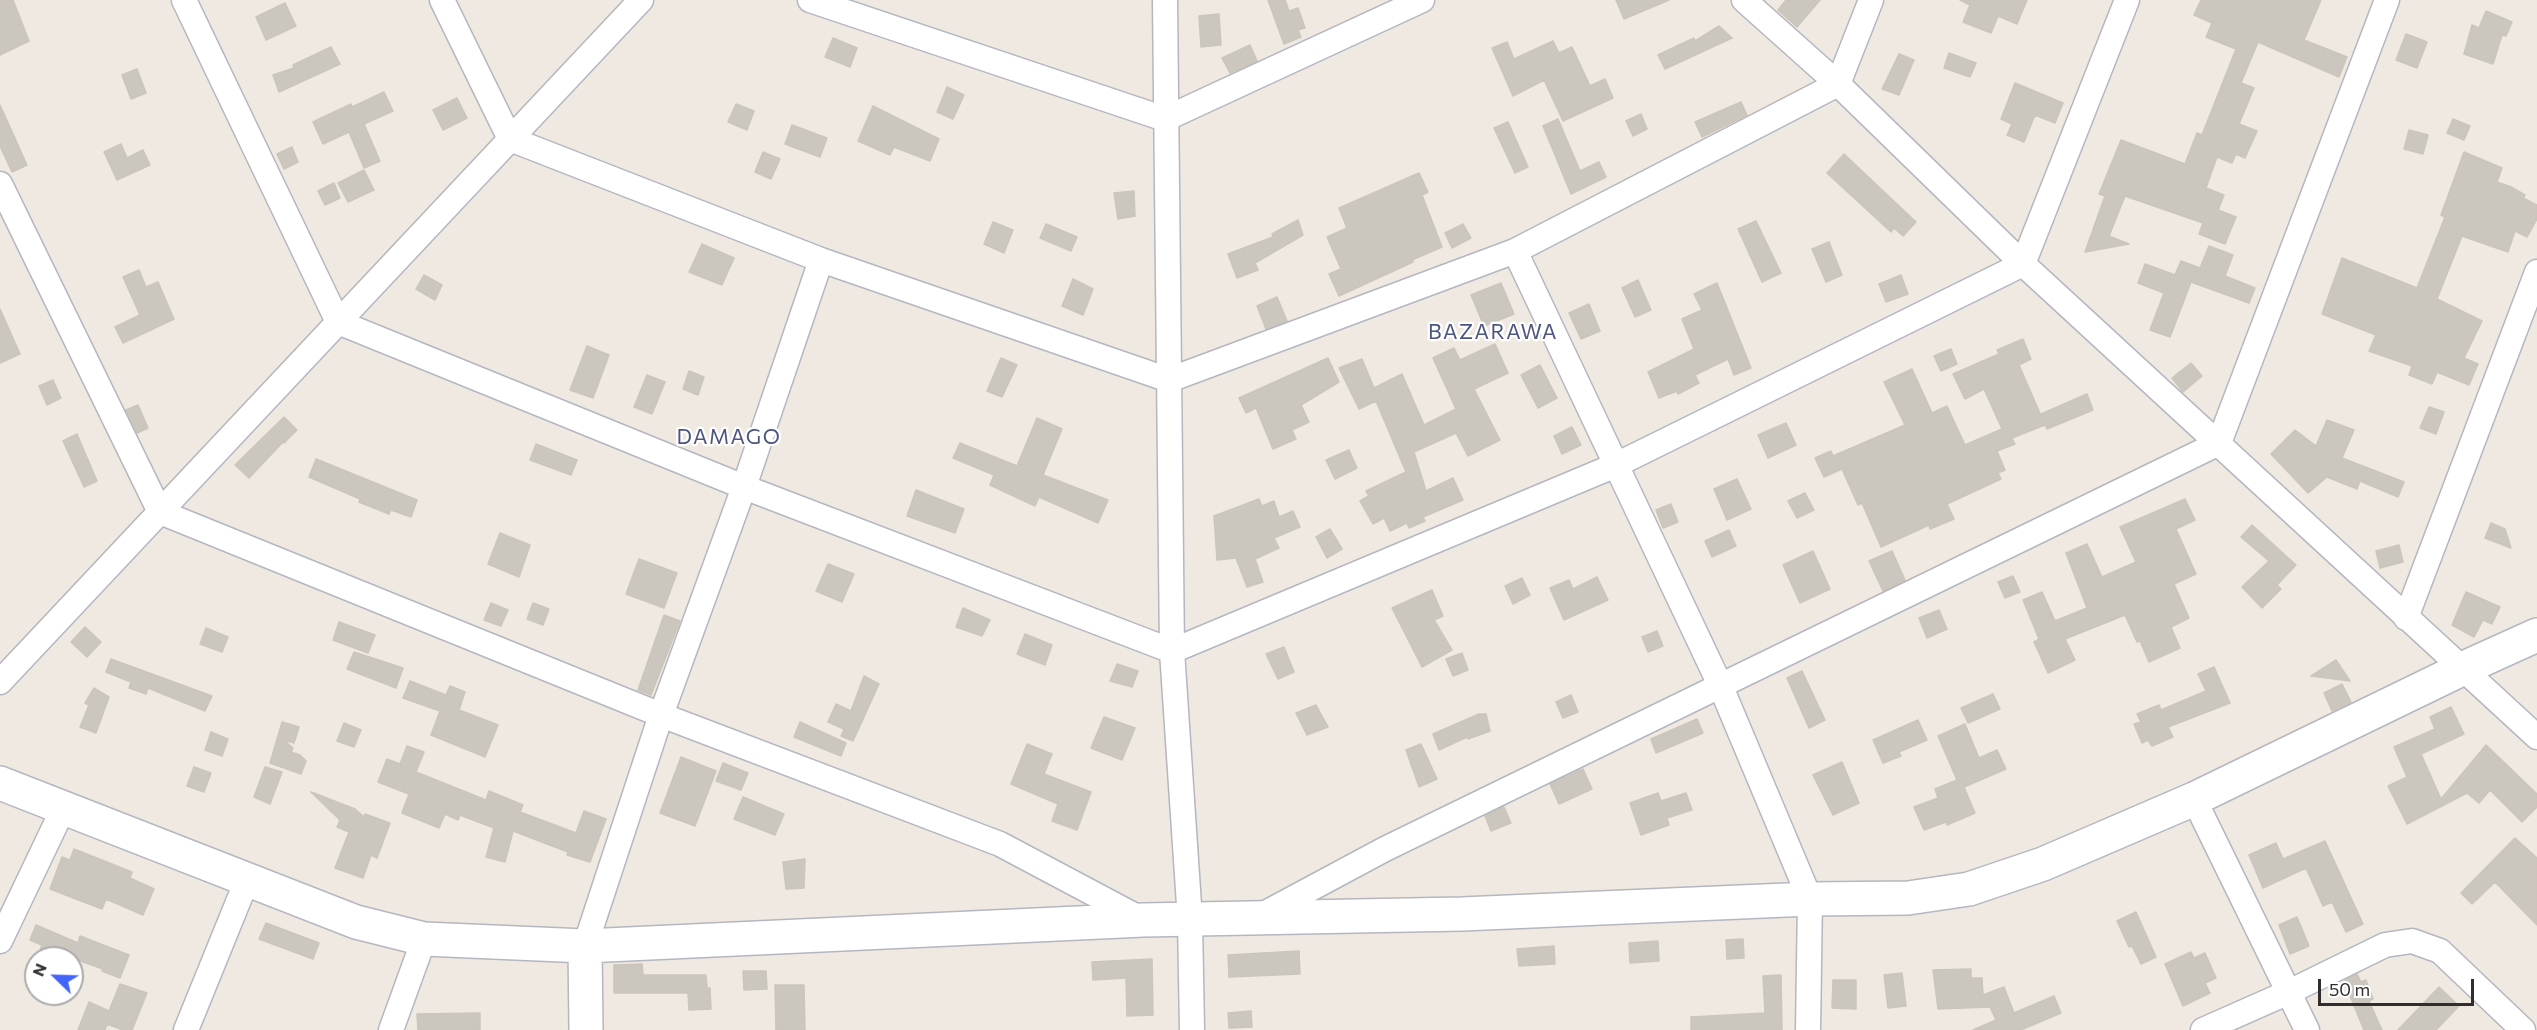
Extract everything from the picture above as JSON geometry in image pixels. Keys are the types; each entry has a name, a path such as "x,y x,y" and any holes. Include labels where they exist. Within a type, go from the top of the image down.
{"main road":[{"path":"0,783 356,922 424,939 585,946 1143,920 1462,914 1908,898 1969,889 2043,864 2194,798 2537,635"},
{"path":"585,946 586,1030"}],"street":[{"path":"184,0 338,322 744,487 1172,651 1616,465 2024,264 2127,0"},
{"path":"442,0 510,140 821,260 1169,380 1515,252 1838,84 1871,0"},
{"path":"0,682 641,0"},
{"path":"810,0 1166,119 1422,0"},
{"path":"1165,0 1172,651 1190,920 1192,1030"},
{"path":"1744,0 1838,84 2024,264 2537,737"},
{"path":"1258,917 1384,849 2219,443 2387,0"},
{"path":"0,184 160,512 661,715 1000,844 1143,920"},
{"path":"1515,252 1721,687 1810,900 1808,1030"},
{"path":"585,946 661,715 744,487 821,260"},
{"path":"2406,618 2537,272"},
{"path":"2194,798 2307,1030"},
{"path":"0,941 63,809"},
{"path":"186,1030 247,880"},
{"path":"391,1030 424,939"},
{"path":"2203,1030 2289,992 2385,945 2412,941 2440,951 2523,1030"}],"building":[{"path":"0,0 13,0 29,41 0,55"},
{"path":"1268,0 1285,0 1289,11 1298,8 1305,28 1298,30 1301,37 1284,44"},
{"path":"1616,0 1669,0 1624,19"},
{"path":"1786,0 1820,0 1797,27 1778,10"},
{"path":"1960,0 2027,0 2017,24 1998,16 1991,33 1963,22 1970,5"},
{"path":"2201,0 2321,0 2304,40 2347,57 2339,77 2258,42 2241,83 2254,88 2239,124 2257,131 2245,158 2236,154 2232,163 2217,157 2206,188 2224,195 2218,210 2236,217 2225,244 2199,234 2203,223 2125,196 2109,236 2129,244 2085,252 2105,196 2099,194 2121,140 2185,164 2197,133 2202,135 2236,49 2206,37 2212,23 2194,15"},
{"path":"285,3 296,26 266,40 256,17"},
{"path":"2486,11 2512,22 2506,36 2502,35 2493,64 2464,54 2472,25 2479,28"},
{"path":"1219,14 1221,45 1201,47 1199,16"},
{"path":"1719,26 1732,38 1665,69 1658,55 1694,38 1695,41"},
{"path":"2406,34 2427,42 2417,68 2396,60"},
{"path":"833,38 857,48 850,67 825,57"},
{"path":"1553,41 1559,53 1572,47 1590,86 1605,79 1613,98 1563,121 1544,80 1513,96 1492,48 1507,42 1514,59"},
{"path":"1250,45 1257,61 1230,73 1222,58"},
{"path":"331,47 340,64 279,92 273,75 294,68 293,65"},
{"path":"1949,53 1976,63 1970,77 1944,68"},
{"path":"1899,54 1914,60 1899,95 1882,89"},
{"path":"137,69 146,93 131,99 122,75"},
{"path":"2015,83 2063,103 2055,123 2035,115 2024,142 2007,135 2012,124 2001,119"},
{"path":"947,87 964,95 953,119 937,112"},
{"path":"384,92 393,111 364,124 380,161 364,168 349,132 323,144 313,122"},
{"path":"457,98 467,118 443,130 433,110"},
{"path":"1741,102 1747,115 1702,137 1695,122"},
{"path":"736,104 754,111 747,130 728,122"},
{"path":"0,105 27,165 12,172 0,146"},
{"path":"873,106 939,139 930,161 894,147 890,155 858,141"},
{"path":"1641,114 1647,129 1633,136 1626,121"},
{"path":"1558,119 1580,171 1599,162 1606,177 1571,194 1543,126"},
{"path":"2453,119 2470,126 2464,140 2447,133"},
{"path":"1508,122 1528,167 1515,173 1494,128"},
{"path":"792,125 827,138 820,157 785,144"},
{"path":"2409,130 2428,135 2423,154 2404,149"},
{"path":"121,144 127,158 143,150 150,165 117,180 104,152"},
{"path":"292,147 298,162 284,169 277,154"},
{"path":"763,152 780,159 771,179 755,172"},
{"path":"2464,152 2502,168 2497,182 2525,195 2523,198 2537,205 2537,219 2527,237 2515,231 2508,252 2462,236 2437,299 2482,321 2464,358 2478,364 2469,385 2437,372 2432,384 2409,375 2412,366 2369,351 2376,335 2322,314 2342,258 2417,288 2445,217 2441,215"},
{"path":"1844,154 1916,222 1903,236 1894,228 1891,232 1827,173"},
{"path":"364,170 374,190 348,202 338,183"},
{"path":"1419,173 1428,192 1422,195 1442,247 1339,296 1329,274 1341,269 1327,237 1347,228 1339,208"},
{"path":"334,183 340,198 325,205 318,191"},
{"path":"1134,191 1135,216 1118,219 1114,193"},
{"path":"1298,220 1303,235 1255,263 1258,270 1237,278 1228,254 1273,237 1272,234"},
{"path":"1756,221 1781,273 1762,282 1738,229"},
{"path":"993,222 1013,230 1004,253 984,244"},
{"path":"1046,224 1077,237 1071,251 1040,238"},
{"path":"1463,224 1471,238 1452,248 1445,233"},
{"path":"1829,242 1842,275 1826,282 1812,249"},
{"path":"702,244 734,258 722,285 689,272"},
{"path":"2209,246 2233,255 2225,276 2255,288 2249,303 2191,282 2170,337 2150,330 2164,293 2138,283 2145,264 2175,275 2181,261 2200,268"},
{"path":"139,270 146,287 158,282 174,319 123,343 115,327 140,315 123,277"},
{"path":"424,275 442,285 435,300 416,289"},
{"path":"1901,275 1908,294 1886,302 1879,284"},
{"path":"1073,279 1093,289 1083,315 1062,306"},
{"path":"1638,280 1651,310 1635,317 1622,288"},
{"path":"1501,283 1514,314 1484,326 1471,295"},
{"path":"1717,283 1751,368 1734,375 1728,359 1695,375 1699,383 1678,394 1677,391 1659,398 1648,372 1694,349 1682,319 1702,310 1694,294"},
{"path":"1277,297 1287,321 1266,329 1257,306"},
{"path":"1589,304 1600,331 1581,339 1569,313"},
{"path":"0,309 20,354 0,363"},
{"path":"2023,339 2031,359 2019,365 2045,425 2012,438 2015,444 1997,451 2005,470 1998,473 2001,479 1947,504 1954,519 1930,529 1929,525 1881,547 1862,503 1858,505 1842,469 1824,477 1815,458 1831,451 1833,456 1905,425 1884,382 1912,369 1932,413 1947,406 1965,445 2002,429 1984,389 1965,399 1953,374 1999,354 1997,350"},
{"path":"1495,344 1508,373 1474,389 1500,440 1468,456 1456,433 1414,452 1426,491 1453,478 1463,500 1423,517 1425,521 1409,528 1407,523 1390,531 1384,518 1373,524 1360,501 1369,496 1366,491 1406,472 1376,401 1359,409 1339,368 1362,359 1374,388 1402,374 1424,425 1456,409 1433,358 1454,348 1460,360"},
{"path":"587,346 609,355 593,398 570,390"},
{"path":"1951,349 1957,364 1941,371 1934,356"},
{"path":"1001,358 1017,365 1002,397 987,391"},
{"path":"1328,358 1339,382 1301,405 1309,422 1292,430 1296,439 1273,449 1256,408 1246,413 1239,398"},
{"path":"2191,363 2202,376 2183,392 2172,378"},
{"path":"1540,365 1557,398 1538,408 1521,375"},
{"path":"689,371 704,377 698,395 683,389"},
{"path":"647,375 665,382 652,414 634,407"},
{"path":"53,380 61,398 47,405 39,386"},
{"path":"2087,394 2093,410 2047,429 2041,414"},
{"path":"138,405 148,428 137,433 126,410"},
{"path":"2429,407 2444,412 2436,434 2420,428"},
{"path":"284,417 297,430 249,478 235,465"},
{"path":"1037,418 1062,429 1043,475 1108,500 1098,523 1039,497 1035,506 990,485 994,475 953,458 960,443 1017,466"},
{"path":"2327,420 2354,430 2342,458 2404,482 2398,497 2360,481 2357,489 2327,477 2308,493 2271,454 2295,430 2316,446"},
{"path":"1786,423 1796,445 1768,458 1758,435"},
{"path":"1572,427 1581,445 1562,454 1554,436"},
{"path":"77,434 97,481 84,487 63,441"},
{"path":"536,444 577,460 571,475 530,460"},
{"path":"1349,450 1357,468 1335,479 1326,460"},
{"path":"316,459 417,500 411,517 391,510 389,514 309,477"},
{"path":"1737,479 1751,509 1727,520 1714,489"},
{"path":"916,490 964,509 955,533 907,516"},
{"path":"1805,493 1814,510 1797,518 1788,501"},
{"path":"1259,499 1262,506 1274,501 1279,517 1293,511 1300,527 1274,538 1279,548 1255,559 1263,582 1247,587 1236,558 1217,560 1214,516"},
{"path":"2185,499 2195,520 2176,529 2196,574 2174,584 2189,618 2171,627 2180,648 2149,662 2125,615 2065,639 2075,660 2048,673 2034,642 2039,639 2023,600 2042,592 2055,621 2087,608 2066,553 2087,544 2102,577 2136,562 2120,527"},
{"path":"1671,504 1678,522 1663,528 1656,510"},
{"path":"2491,523 2505,529 2511,548 2485,538"},
{"path":"2252,525 2296,565 2277,585 2281,589 2262,608 2242,587 2269,561 2241,537"},
{"path":"1330,529 1342,549 1327,558 1316,537"},
{"path":"1729,530 1736,546 1712,557 1705,541"},
{"path":"500,533 530,545 519,577 488,564"},
{"path":"2399,545 2403,562 2380,568 2376,551"},
{"path":"1813,551 1830,589 1800,603 1783,565"},
{"path":"1892,551 1905,580 1883,591 1869,561"},
{"path":"639,559 677,573 664,608 626,594"},
{"path":"828,564 854,574 842,602 816,591"},
{"path":"2013,576 2020,592 2005,598 1998,582"},
{"path":"1597,577 1608,600 1564,620 1550,588 1569,580 1573,589"},
{"path":"1522,578 1530,595 1513,604 1505,586"},
{"path":"1432,590 1443,616 1434,620 1452,650 1422,667 1392,608"},
{"path":"2466,592 2500,607 2492,624 2483,620 2474,637 2452,625"},
{"path":"491,603 508,610 501,626 484,620"},
{"path":"533,603 549,609 543,625 527,619"},
{"path":"963,608 990,620 982,636 956,627"},
{"path":"1939,610 1947,629 1927,638 1919,618"},
{"path":"664,615 680,621 651,695 638,690"},
{"path":"339,622 375,635 368,653 333,640"},
{"path":"85,627 101,642 87,657 71,642"},
{"path":"206,628 228,637 222,652 200,644"},
{"path":"1657,631 1663,646 1648,652 1642,637"},
{"path":"1025,634 1052,645 1045,665 1017,654"},
{"path":"1284,647 1294,672 1278,679 1266,654"},
{"path":"354,652 403,668 396,688 347,669"},
{"path":"1462,653 1468,670 1453,676 1446,659"},
{"path":"111,659 212,696 205,711 148,688 146,694 129,688 131,682 106,672"},
{"path":"2336,660 2350,681 2311,676"},
{"path":"1117,664 1138,671 1132,687 1110,681"},
{"path":"2214,667 2230,703 2168,727 2173,737 2152,746 2148,740 2142,743 2134,724 2141,722 2137,714 2159,705 2161,710 2206,691 2198,674"},
{"path":"1802,671 1825,720 1809,728 1787,678"},
{"path":"864,676 879,684 853,741 841,736 844,729 828,722 836,704 851,711"},
{"path":"410,681 446,695 450,686 465,692 459,710 498,725 485,757 431,735 440,711 403,698"},
{"path":"2342,684 2351,702 2332,711 2324,693"},
{"path":"94,688 109,697 96,733 80,727 89,705 85,703"},
{"path":"1993,694 2000,709 1968,723 1961,708"},
{"path":"1571,695 1578,712 1563,718 1556,702"},
{"path":"1316,705 1328,727 1307,735 1296,713"},
{"path":"2451,707 2464,734 2421,754 2441,799 2486,745 2537,794 2537,807 2522,822 2490,790 2479,803 2467,793 2407,824 2388,786 2407,777 2394,747 2435,729 2430,717"},
{"path":"1479,714 1486,714 1490,731 1468,739 1467,737 1439,750 1433,734"},
{"path":"1104,717 1135,728 1122,760 1091,748"},
{"path":"1697,719 1703,733 1656,753 1651,739"},
{"path":"1918,720 1927,740 1899,752 1901,756 1883,763 1873,740"},
{"path":"282,722 299,727 294,743 284,740 293,748 291,752 300,755 306,761 301,774 270,763"},
{"path":"800,722 846,743 841,756 794,737"},
{"path":"344,723 361,730 354,747 337,741"},
{"path":"1965,724 1979,758 1997,750 2006,769 1964,787 1975,813 1947,825 1946,822 1924,830 1914,807 1938,798 1935,789 1957,780 1938,736"},
{"path":"211,732 228,739 222,756 205,750"},
{"path":"1027,744 1052,754 1044,774 1091,792 1077,830 1052,821 1058,804 1011,784"},
{"path":"1421,744 1437,779 1419,787 1406,750"},
{"path":"407,746 424,752 416,772 486,800 489,791 523,805 520,812 576,833 584,811 606,819 590,862 567,855 568,852 513,831 505,862 486,857 494,828 460,815 458,820 445,814 439,828 402,813 409,794 378,782 387,759 400,764"},
{"path":"681,757 716,771 695,826 660,813"},
{"path":"1842,762 1859,803 1833,815 1813,775"},
{"path":"723,763 748,773 741,790 716,781"},
{"path":"194,767 211,773 204,792 187,786"},
{"path":"265,767 282,772 270,804 254,797"},
{"path":"1583,769 1592,789 1559,804 1550,784"},
{"path":"311,792 355,809 364,817 365,814 390,823 377,858 371,855 363,878 335,868 349,832 337,827 340,820"},
{"path":"1658,793 1661,801 1686,793 1692,810 1667,818 1669,825 1641,835 1630,803"},
{"path":"743,797 784,814 775,835 734,819"},
{"path":"1504,807 1511,823 1491,831 1485,816"},
{"path":"2515,838 2537,858 2537,925 2495,882 2472,904 2461,893"},
{"path":"2325,841 2363,924 2346,932 2332,902 2323,906 2306,868 2263,888 2249,855 2276,843 2283,859"},
{"path":"74,849 132,872 130,878 154,889 143,915 106,899 102,909 50,889 62,857 70,860"},
{"path":"805,859 804,888 786,889 783,862"},
{"path":"2136,912 2156,957 2141,964 2132,946 2129,947 2117,921"},
{"path":"2297,917 2309,946 2290,954 2279,925"},
{"path":"266,923 319,943 313,959 259,939"},
{"path":"36,925 78,943 80,936 129,955 120,978 84,962 84,946 42,946 30,940"},
{"path":"1743,939 1744,958 1727,959 1726,940"},
{"path":"1658,941 1659,961 1630,963 1629,943"},
{"path":"1554,946 1555,964 1519,966 1517,949"},
{"path":"1299,951 1300,974 1229,977 1228,955"},
{"path":"2191,952 2194,958 2205,953 2216,978 2205,983 2210,993 2183,1006 2165,964"},
{"path":"1152,959 1153,1015 1127,1016 1126,978 1093,980 1092,962"},
{"path":"642,964 643,975 706,975 707,988 710,988 711,1009 689,1010 688,993 614,993 614,965"},
{"path":"1971,969 1971,978 1982,978 1983,995 2004,987 2014,1013 2054,996 2061,1013 2021,1030 1973,1030 1996,1020 1990,1007 1938,1009 1933,970"},
{"path":"743,971 766,971 767,989 744,990"},
{"path":"1902,973 1906,1006 1888,1008 1884,975"},
{"path":"2357,974 2361,982 2366,980 2373,999 2369,1001 2382,1030 2364,1030 2344,981"},
{"path":"1781,975 1782,1030 1691,1030 1691,1017 1765,1013 1763,976"},
{"path":"1833,980 1856,980 1856,1009 1832,1008"},
{"path":"120,984 147,993 132,1030 123,1030 107,1024 105,1030 78,1030 89,1002 109,1011"},
{"path":"775,985 804,985 805,1030 776,1030"},
{"path":"2439,987 2459,1006 2436,1030 2398,1030"},
{"path":"1251,1011 1252,1027 1229,1028 1228,1013"},
{"path":"480,1013 480,1030 418,1030 417,1014"}],"district":[{"name":"BAZARAWA","path":"1493,332"},
{"name":"DAMAGO","path":"729,437"}]}
